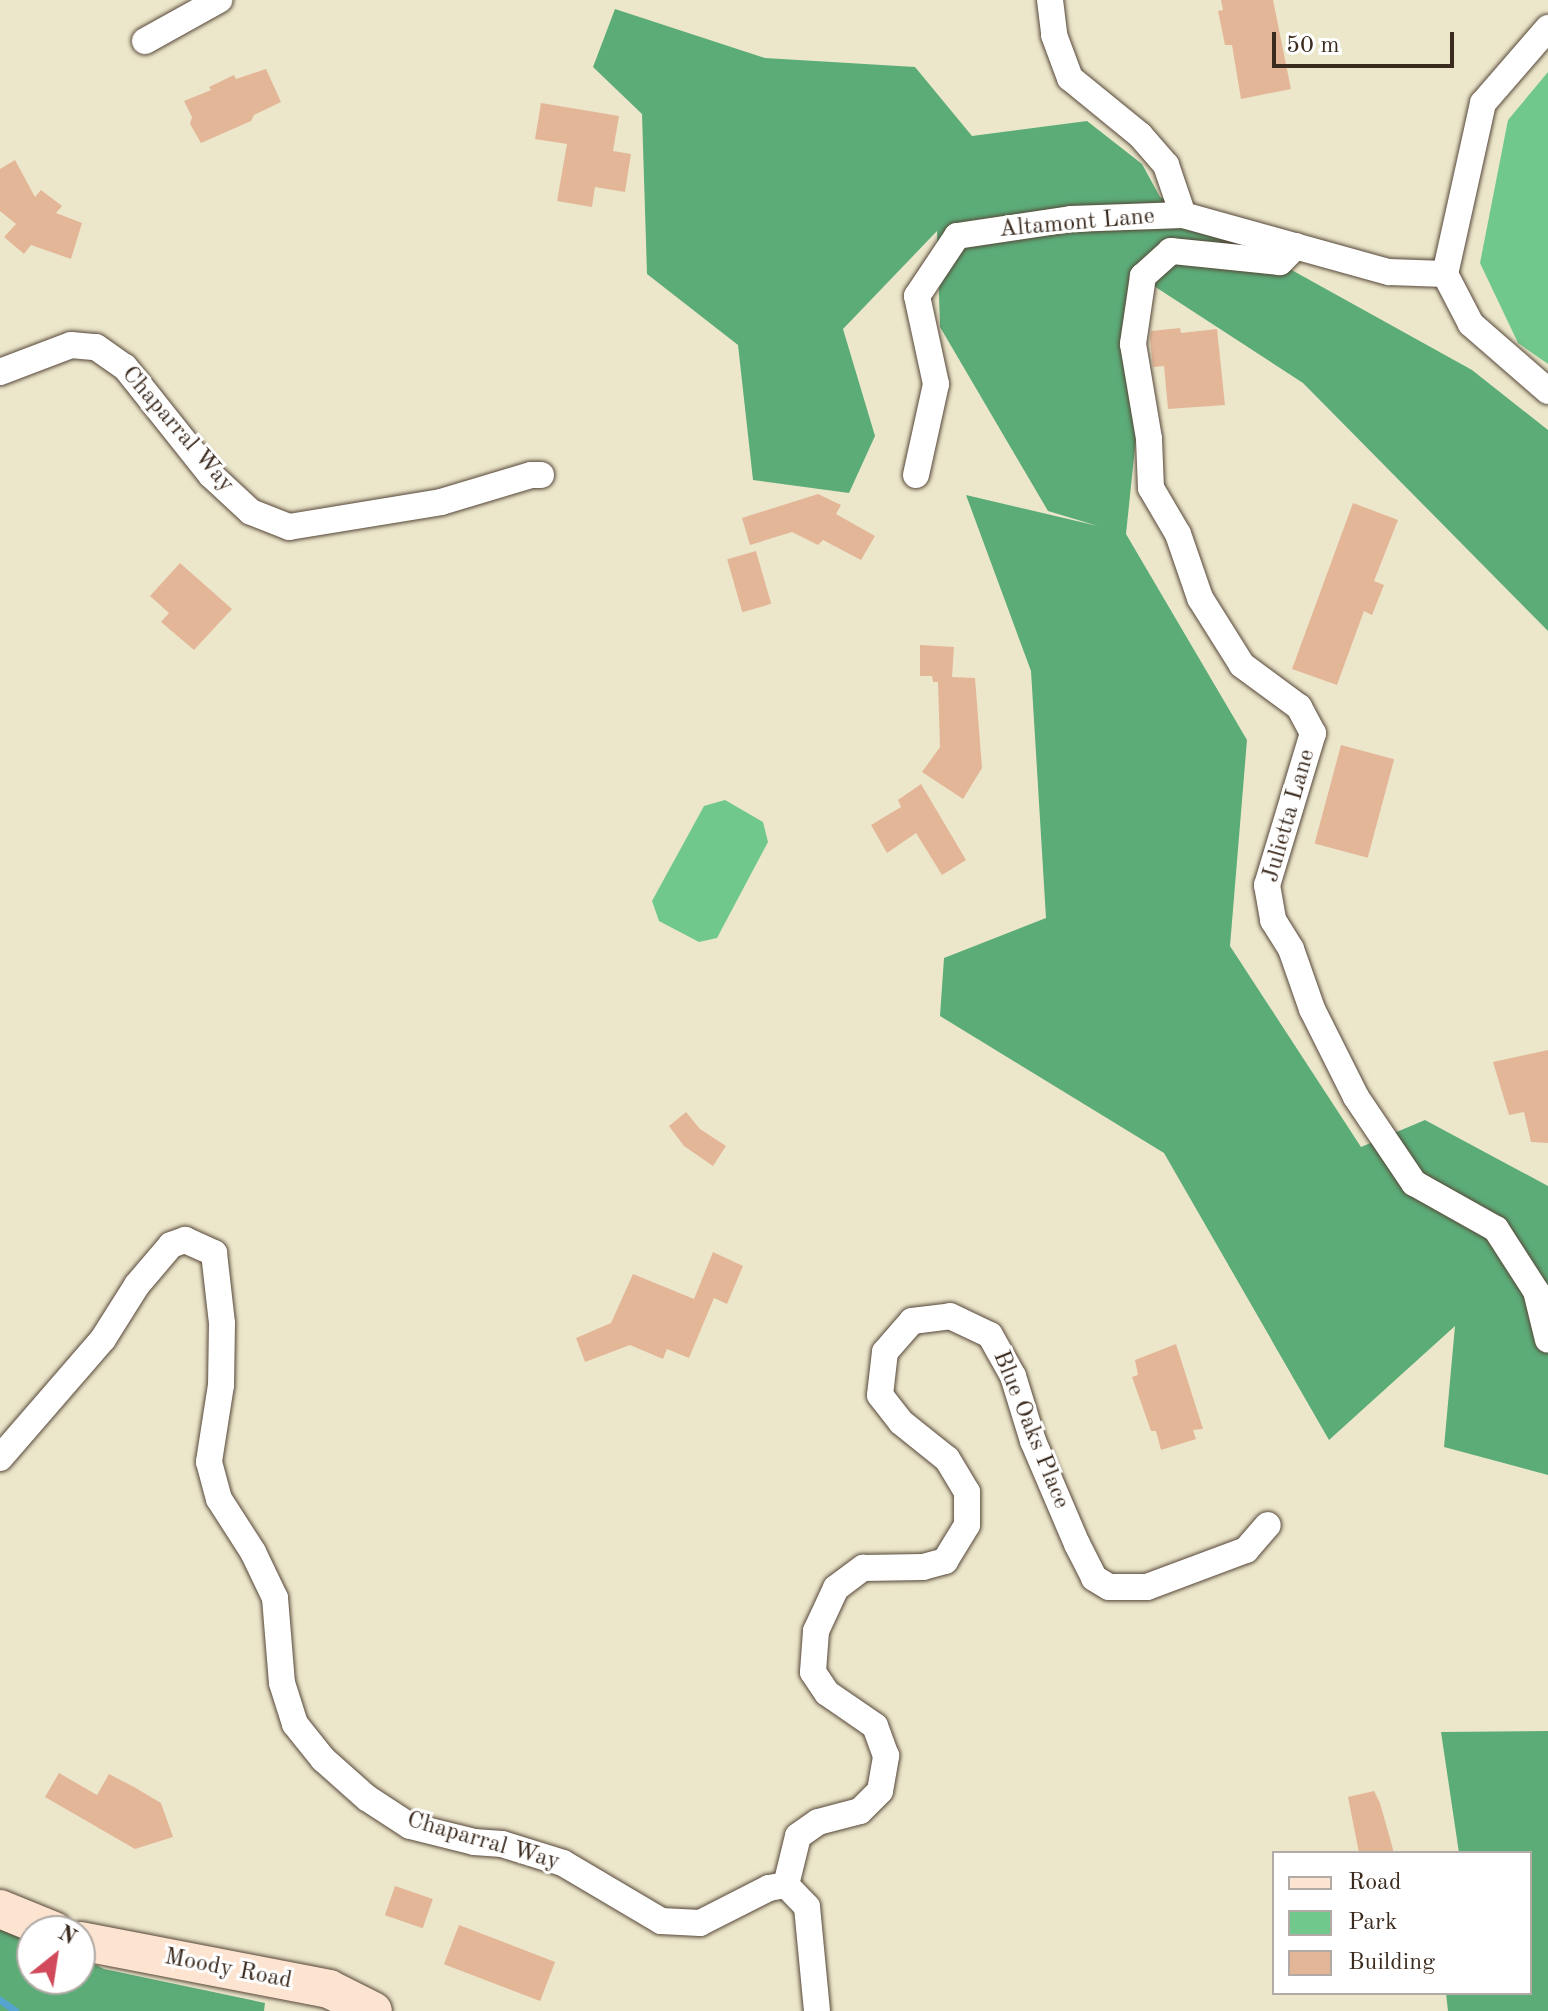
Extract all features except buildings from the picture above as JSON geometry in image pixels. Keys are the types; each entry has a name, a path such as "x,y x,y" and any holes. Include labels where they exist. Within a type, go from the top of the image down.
{"street":[{"path":"145,41 219,0"},
{"path":"1050,0 1054,35 1070,78 1140,135 1166,165 1183,215"},
{"path":"1548,28 1483,103 1445,274 1471,324 1548,391"},
{"name":"Altamont Lane","path":"916,475 936,384 917,296 957,236 1071,219 1183,215 1389,272 1445,274"},
{"name":"Julietta Lane","path":"1296,246 1280,262 1171,251 1143,276 1133,344 1149,439 1151,488 1178,534 1200,598 1242,665 1299,707 1313,733 1267,885 1273,920 1291,949 1312,1009 1356,1097 1414,1183 1496,1229 1536,1291 1548,1340"},
{"name":"Chaparral Way","path":"0,372 71,345 96,347 125,367 211,475 251,512 289,527 441,502 531,475 541,475"},
{"name":"Chaparral Way","path":"0,1458 103,1339 137,1285 171,1245 185,1240 214,1253 222,1323 221,1385 209,1462 219,1499 253,1552 275,1598 282,1683 295,1724 323,1759 367,1798 410,1826 474,1842 502,1844 563,1863 661,1921 700,1923 769,1888 786,1885"},
{"name":"Blue Oaks Place","path":"786,1885 798,1836 818,1822 860,1811 880,1791 886,1756 875,1726 827,1693 813,1672 816,1631 836,1588 863,1568 923,1567 945,1561 967,1525 967,1492 947,1459 901,1422 880,1395 885,1352 912,1321 950,1316 990,1335 1013,1376 1033,1441 1077,1544 1094,1578 1109,1587 1147,1587 1246,1550 1268,1525"},
{"path":"786,1885 807,1907 817,2011"},
{"name":"Moody Road","path":"96,1944 329,1989 373,2011"}],"green space":[{"path":"615,9 765,58 915,67 972,136 1087,121 1142,164 1160,197 1472,370 1548,430 1548,631 1303,383 1137,275 1136,438 1126,534 1247,740 1230,946 1361,1147 1425,1120 1548,1186 1548,1475 1444,1447 1455,1326 1329,1440 1164,1153 940,1016 944,958 1046,918 1031,671 966,495 1098,526 1048,511 940,327 937,231 843,329 875,436 849,493 753,480 738,345 647,274 642,114 593,67"},
{"path":"1548,72 1548,364 1518,343 1480,263 1508,120"},
{"path":"725,800 763,822 768,842 717,938 699,942 659,921 652,901 704,806"},
{"path":"1548,1731 1548,2011 1448,2011 1446,1995 1532,1995 1532,1851 1459,1851 1441,1732"},
{"path":"0,1916 16,1924 16,1995 96,1995 96,1965 265,2003 264,2011 0,2011"}],"waterway":[{"path":"0,2000 16,2011"}]}
